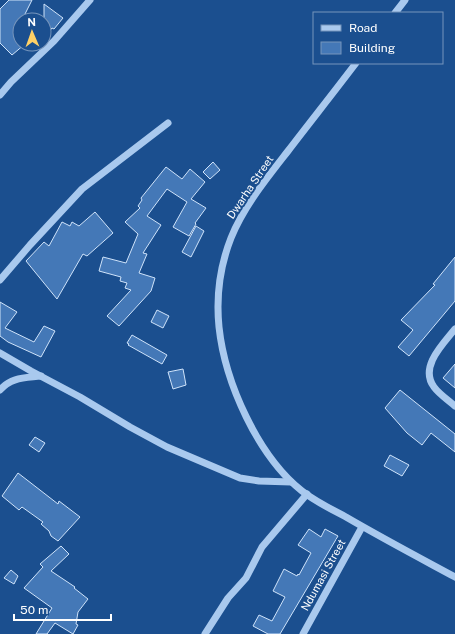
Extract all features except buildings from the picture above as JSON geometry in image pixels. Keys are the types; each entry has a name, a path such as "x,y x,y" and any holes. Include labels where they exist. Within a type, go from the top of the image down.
{"street":[{"path":"0,95 11,82 54,41 90,0"},
{"path":"396,12 405,0"},
{"name":"Dwarha Street","path":"355,64 265,181 242,215 232,237 222,266 219,297 219,327 227,365 236,392 251,426 265,451 291,482 307,494 362,527 455,577"},
{"path":"0,280 82,188 168,123"},
{"path":"455,329 436,354 429,374 434,388 455,406"},
{"path":"0,353 80,396 166,447 240,478 259,481 291,482"},
{"path":"0,390 6,383 15,379 41,376"},
{"path":"205,634 228,598 246,578 262,547 307,494"},
{"name":"Ndumasi Street","path":"303,634 362,527"}]}
